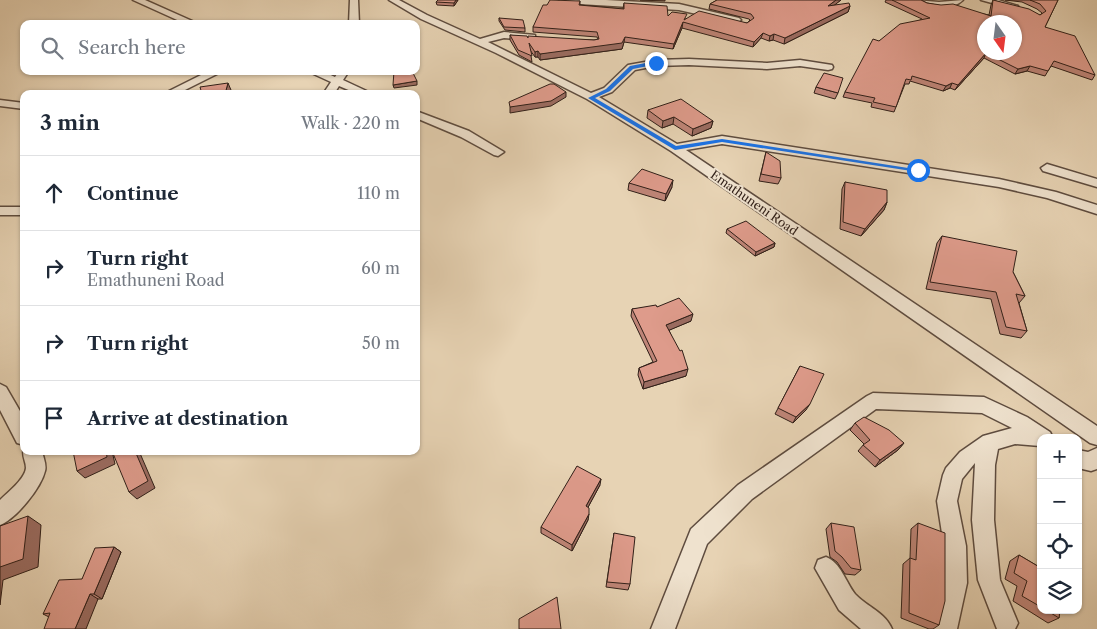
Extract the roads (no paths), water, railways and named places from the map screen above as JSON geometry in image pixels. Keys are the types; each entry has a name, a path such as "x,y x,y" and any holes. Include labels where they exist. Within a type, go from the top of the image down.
{"street":[{"path":"136,0 184,20"},
{"path":"354,0 354,20"},
{"name":"Emathuneni Road","path":"393,0 591,98 675,148 1097,438"},
{"path":"563,0 679,7 746,23"},
{"path":"918,0 930,4 950,5 959,0"},
{"path":"984,0 1024,8"},
{"path":"479,42 504,35 540,37"},
{"path":"591,98 608,90 632,67 656,63 689,62 767,66 800,63 828,67"},
{"path":"177,90 209,75"},
{"path":"322,75 358,90"},
{"path":"331,90 341,75"},
{"path":"0,103 20,106"},
{"path":"420,116 465,134 498,152"},
{"path":"675,148 722,140 999,183 1097,204"},
{"path":"1047,168 1097,183"},
{"path":"1051,195 1097,210"},
{"path":"0,211 20,211"},
{"path":"0,392 20,430"},
{"path":"663,629 699,537 745,492 874,401 984,405 1020,423 1037,435"},
{"path":"945,629 956,583 955,546 947,501 953,475 967,458 990,442 1015,436 1037,438"},
{"path":"990,442 985,465 983,520 989,580 1006,622"},
{"path":"0,515 30,484 36,469 33,455"},
{"path":"1082,460 1091,462 1097,458"},
{"path":"826,568 847,602 880,629"}]}
